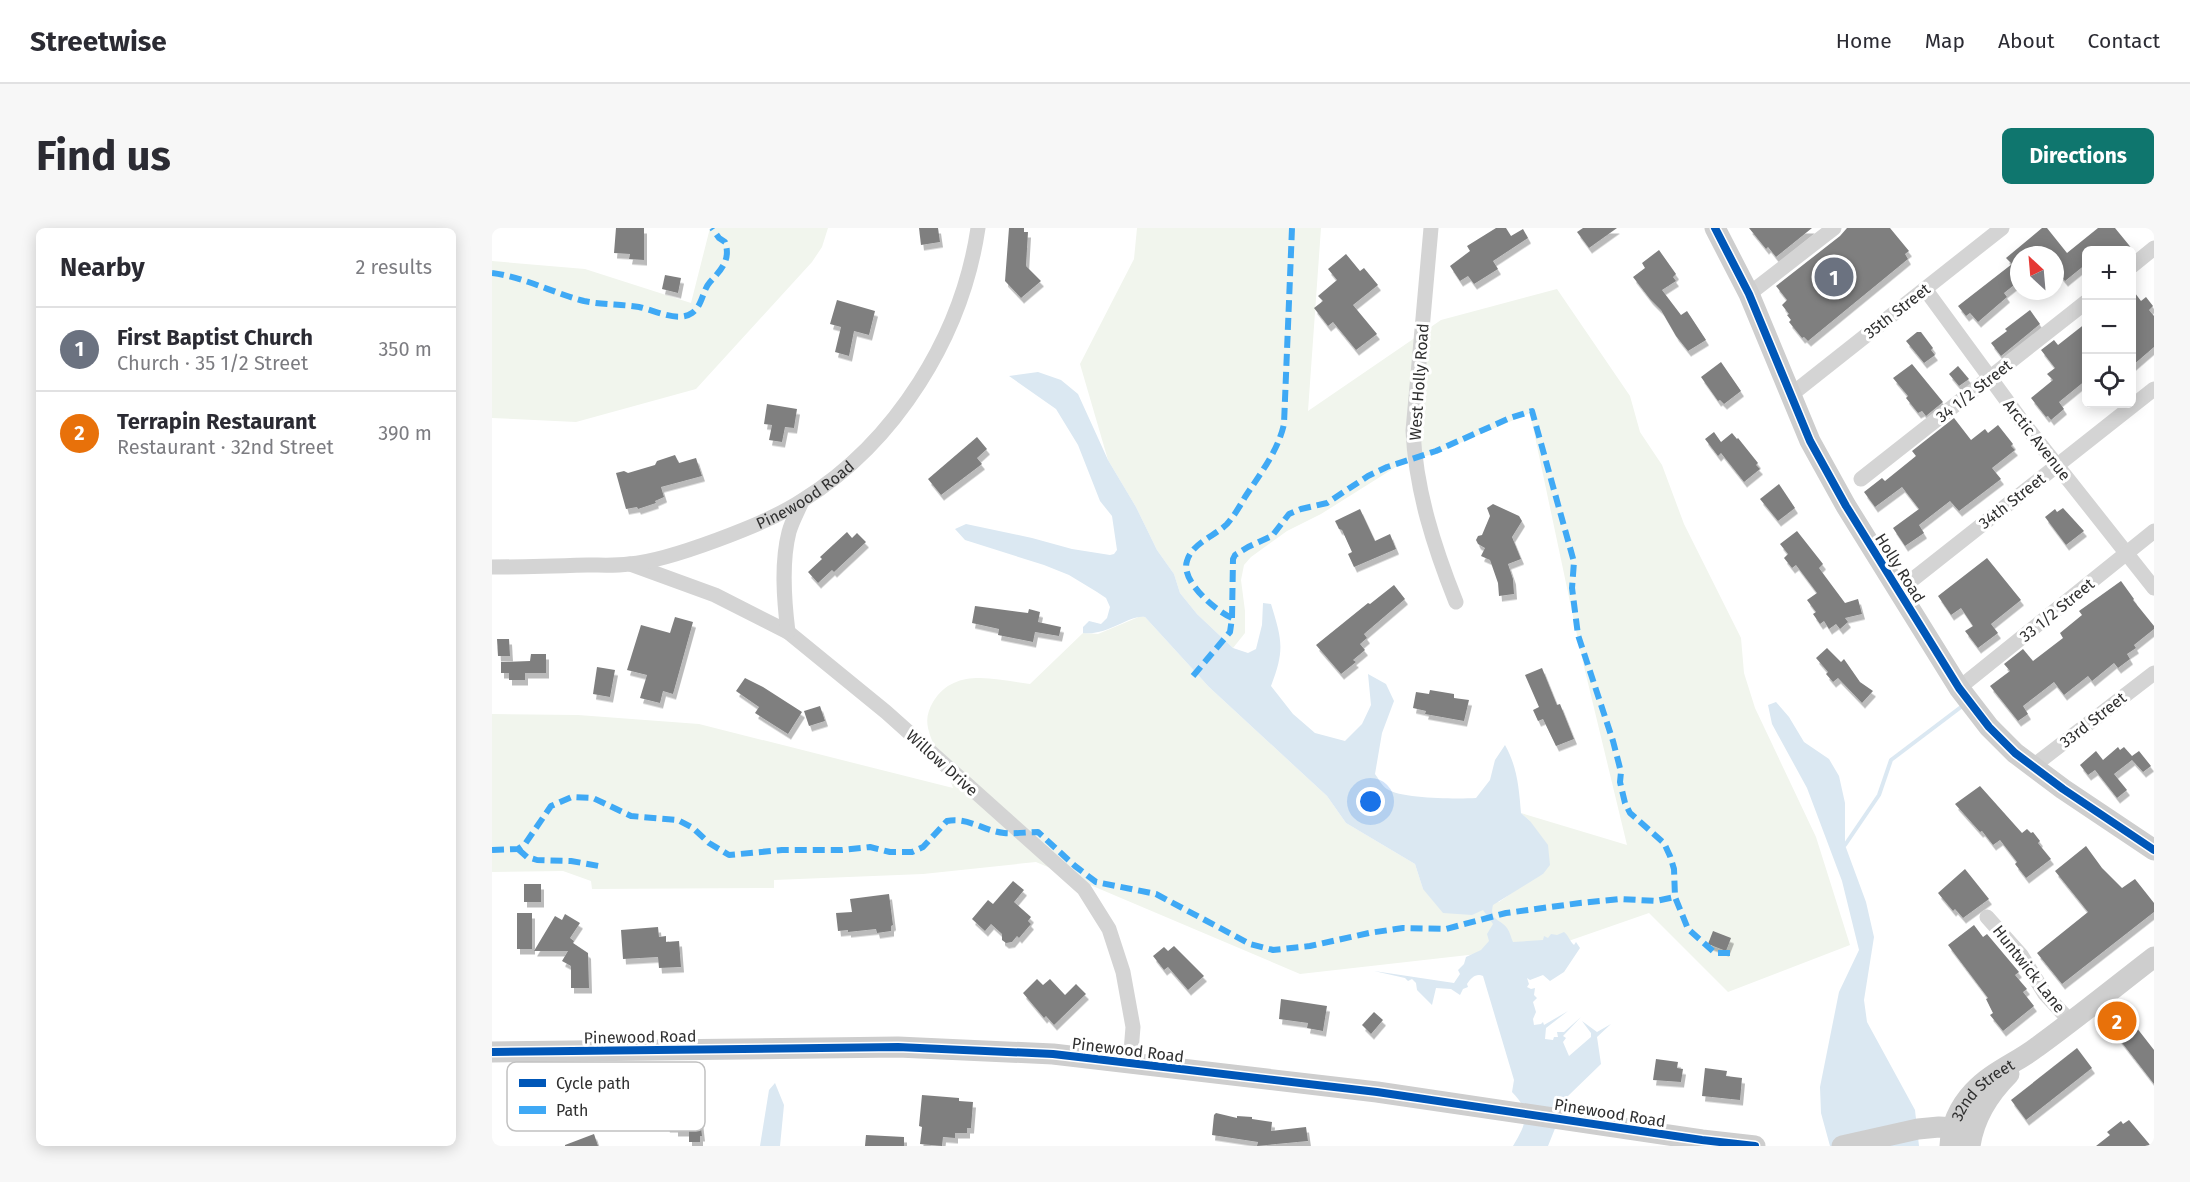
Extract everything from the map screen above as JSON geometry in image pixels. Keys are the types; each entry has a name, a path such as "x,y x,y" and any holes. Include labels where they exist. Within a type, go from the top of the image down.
{"street":[{"name":"Pinewood Road","path":"492,567 630,564 707,544 744,530 802,501 861,455 884,432 903,407 939,348 959,300 978,228"},
{"name":"West Holly Road","path":"1431,228 1413,431 1414,457 1420,493 1435,545 1456,602"},
{"name":"Holly Road","path":"1715,228 1749,294 1810,441 1846,506 1959,688 2000,739 2032,767 2154,850"},
{"path":"1749,294 1834,228"},
{"name":"35th Street","path":"1792,394 2002,228"},
{"path":"2136,263 2154,248"},
{"name":"Arctic Avenue","path":"1925,289 2057,466 2154,588"},
{"name":"34 1/2 Street","path":"1860,479 1991,379 2082,305"},
{"name":"34th Street","path":"1898,591 2154,389"},
{"path":"788,632 785,564 789,532 802,501"},
{"name":"33 1/2 Street","path":"1959,688 2154,531"},
{"name":"Willow Drive","path":"630,564 715,595 788,632 886,712 1084,889 1109,929 1123,972 1133,1027 1130,1064"},
{"name":"33rd Street","path":"2032,767 2154,673"},
{"name":"Huntwick Lane","path":"1987,917 2021,955 2045,994 2071,1022"},
{"name":"32nd Street","path":"1961,1137 1993,1092 2034,1050 2154,957"},
{"name":"Pinewood Road","path":"492,1052 898,1047 1053,1054 1377,1092 1755,1146"},
{"path":"1842,1146 1918,1129 1961,1137"}],"shaded area":[{"path":"710,228 828,228 822,247 812,262 696,389 576,422 492,418 492,261 585,269 691,303"},
{"path":"1137,228 1321,228 1308,411 1441,320 1557,289 1630,396 1640,432 1662,465 1684,524 1741,638 1744,673 1755,708 1816,837 1850,945 1728,992 1649,913 1557,945 1300,974 1036,862 923,874 774,880 774,888 592,889 591,881 563,871 492,872 492,714 578,715 699,724 953,788 927,724 930,708 942,691 964,679 990,678 1030,684 1083,633 1098,634 1141,616 1145,617 1209,687 1327,796 1346,823 1415,864 1423,889 1499,902 1530,880 1543,874 1530,821 1521,813 1627,845 1581,654 1530,413 1434,454 1407,460 1321,514 1287,531 1251,557 1244,565 1241,580 1245,633 1233,648 1197,614 1180,593 1174,574 1157,550 1136,507 1108,460 1080,364 1134,259"},
{"path":"1038,372 1061,380 1078,394 1108,460 1136,507 1157,550 1174,574 1180,593 1197,614 1233,648 1248,653 1256,649 1262,625 1263,603 1271,604 1280,636 1280,654 1271,686 1293,714 1315,733 1345,741 1362,724 1371,705 1368,674 1386,684 1394,701 1382,733 1375,774 1387,789 1417,797 1476,798 1490,780 1495,760 1505,745 1515,769 1521,813 1548,845 1550,865 1543,874 1493,905 1494,917 1507,928 1513,942 1543,940 1544,936 1548,938 1551,934 1557,935 1564,932 1574,945 1576,942 1580,948 1564,972 1550,981 1543,975 1530,980 1527,978 1529,984 1527,987 1535,988 1534,995 1537,998 1533,1002 1536,1012 1533,1019 1534,1025 1543,1022 1544,1025 1568,1011 1546,1028 1545,1039 1553,1040 1554,1037 1558,1037 1557,1032 1564,1032 1581,1017 1563,1036 1566,1038 1563,1042 1569,1056 1591,1037 1591,1033 1582,1021 1597,1032 1611,1024 1597,1037 1601,1064 1568,1096 1548,1146 1513,1146 1524,1125 1525,1112 1512,1092 1514,1080 1483,976 1478,975 1472,978 1467,984 1468,987 1463,989 1460,995 1451,989 1436,988 1432,1005 1417,990 1416,983 1412,979 1408,981 1405,978 1374,971 1454,983 1460,974 1458,970 1464,964 1466,957 1481,950 1489,941 1487,934 1493,924 1483,910 1472,915 1443,913 1423,889 1415,864 1346,823 1327,796 1209,687 1145,617 1132,619 1101,631 1083,633 1083,627 1089,621 1101,624 1107,618 1110,607 1106,598 1069,575 965,540 955,529 966,524 1072,549 1110,555 1117,550 1112,516 1100,501 1078,445 1056,409 1009,376"},
{"path":"1776,702 1789,717 1804,742 1829,759 1839,776 1845,803 1845,845 1866,902 1874,937 1864,1000 1867,1022 1915,1110 1919,1146 1830,1146 1821,1113 1820,1087 1839,992 1859,950 1842,881 1807,788 1772,724 1768,705"},
{"path":"775,1083 784,1105 780,1146 760,1146 769,1090"}],"building":[{"path":"616,228 644,228 644,260 629,259 630,254 614,253"},
{"path":"919,228 938,228 940,242 921,245"},
{"path":"1009,228 1024,228 1024,232 1028,232 1026,266 1041,281 1021,298 1005,281"},
{"path":"1496,228 1506,228 1511,236 1523,229 1528,238 1493,261 1498,269 1474,284 1468,276 1460,281 1450,266 1470,251 1467,246"},
{"path":"1583,228 1617,228 1589,248 1577,232"},
{"path":"1749,228 1812,228 1776,257 1768,247 1766,249"},
{"path":"1847,228 1890,228 1909,251 1905,254 1908,259 1808,341 1802,338 1789,322 1791,320 1787,315 1789,314 1782,305 1787,300 1776,286"},
{"path":"2042,228 2047,228 2061,246 2020,246"},
{"path":"2098,228 2115,228 2130,246 2082,246 2082,267 2065,281 2064,249 2067,253"},
{"path":"1659,250 1676,274 1673,277 1676,281 1662,290 1681,315 1687,311 1706,340 1688,351 1661,310 1633,277 1645,268 1642,263"},
{"path":"1346,254 1360,271 1364,268 1378,285 1353,305 1377,334 1356,350 1333,322 1328,326 1314,308 1323,301 1318,296 1337,280 1328,269"},
{"path":"2010,266 2010,288 2004,293 2007,297 1978,322 1970,313 1966,316 1958,306"},
{"path":"665,275 681,278 678,293 662,289"},
{"path":"2136,294 2141,301 2146,297 2153,306 2149,310 2154,316 2154,347 2136,363"},
{"path":"837,300 875,311 869,335 854,331 849,356 835,352 841,327 830,324"},
{"path":"2030,310 2040,324 2001,356 1991,343"},
{"path":"2082,326 2082,383 2059,402 2064,409 2051,420 2031,398 2053,380 2047,374 2055,368 2041,350 2054,340 2058,345"},
{"path":"1917,332 1921,332 1933,348 1931,350 1935,355 1924,363 1906,341"},
{"path":"1721,362 1741,391 1724,404 1718,401 1701,377"},
{"path":"1912,364 1943,402 1926,416 1922,411 1918,413 1893,378"},
{"path":"1958,366 1969,379 1959,386 1949,374"},
{"path":"767,404 797,409 794,428 785,427 782,442 769,440 772,425 764,424"},
{"path":"1954,418 1971,440 1985,429 1988,433 1998,425 2015,450 1992,468 2001,479 1959,511 1950,501 1919,525 1924,533 1905,546 1893,528 1919,509 1902,487 1875,507 1864,492 1882,478 1885,481 1916,456 1912,451"},
{"path":"1714,432 1721,442 1732,433 1758,463 1756,465 1760,469 1744,482 1721,453 1718,456 1705,439"},
{"path":"977,437 987,449 977,458 982,464 941,495 928,479"},
{"path":"675,455 679,463 696,458 702,476 661,487 664,497 655,501 656,503 638,509 637,507 626,509 616,473 624,471 628,473 655,465 657,461"},
{"path":"1779,484 1795,508 1778,521 1760,499"},
{"path":"1493,504 1519,516 1522,521 1512,537 1521,559 1508,564 1513,579 1514,594 1499,596 1498,583 1490,560 1481,556 1485,548 1476,540 1482,535 1490,516 1487,508"},
{"path":"2063,508 2084,531 2066,545 2045,517 2055,509 2057,512"},
{"path":"1360,509 1375,541 1390,534 1396,549 1354,567 1348,554 1352,552 1342,530 1335,521"},
{"path":"1797,531 1823,564 1819,568 1845,603 1858,599 1862,614 1845,618 1848,622 1840,629 1836,624 1829,629 1824,621 1820,624 1813,614 1816,612 1807,600 1817,593 1796,565 1792,568 1784,558 1788,554 1780,544"},
{"path":"847,532 852,538 857,533 866,542 834,572 832,570 818,583 808,572 822,559 820,557"},
{"path":"1987,558 2021,600 1991,624 1998,633 1978,648 1965,631 1973,626 1961,608 1951,615 1938,596"},
{"path":"2121,581 2154,629 2134,645 2136,648 2127,654 2130,659 2118,668 2114,663 2092,681 2088,676 2064,695 2054,682 2023,706 2028,714 2018,721 1990,686 2010,671 2004,664 2023,649 2033,661 2063,638 2060,633 2082,615 2079,611"},
{"path":"1394,585 1405,599 1364,634 1367,638 1360,644 1365,650 1353,660 1356,662 1341,674 1316,645"},
{"path":"975,606 1028,613 1029,609 1040,612 1038,622 1061,627 1059,636 1035,632 1033,642 998,635 999,629 972,623"},
{"path":"675,617 693,622 673,694 663,691 660,703 640,698 647,675 627,670 641,625 670,633"},
{"path":"497,639 509,639 510,656 498,656"},
{"path":"1827,648 1841,662 1844,659 1860,682 1873,691 1862,703 1838,678 1833,682 1826,674 1828,672 1816,658"},
{"path":"531,654 546,654 546,673 525,673 525,680 509,680 509,673 501,673 501,662 530,661"},
{"path":"597,667 615,670 610,697 593,694"},
{"path":"1542,668 1574,739 1556,746 1543,719 1538,721 1533,710 1539,707 1525,675"},
{"path":"745,678 802,712 788,734 755,713 759,707 736,691"},
{"path":"1430,690 1454,694 1454,698 1469,700 1464,721 1425,714 1426,711 1413,708 1416,692 1429,694"},
{"path":"820,706 825,721 809,726 804,711"},
{"path":"2118,747 2120,750 2124,747 2132,756 2139,751 2151,766 2143,772 2132,760 2114,774 2127,790 2117,798 2095,770 2088,775 2080,765 2096,751 2103,760"},
{"path":"1980,786 2022,833 2027,829 2033,832 2040,841 2038,843 2051,859 2026,878 2000,840 1993,845 1955,804"},
{"path":"2086,846 2102,868 2122,888 2135,879 2154,903 2154,912 2062,984 2037,953 2088,912 2055,871"},
{"path":"1965,869 1989,899 1963,918 1955,909 1953,911 1938,893"},
{"path":"1013,881 1024,890 1014,902 1031,917 1028,921 1031,924 1019,938 1017,936 1012,942 1006,943 1002,940 1002,934 991,924 985,931 972,919 988,900 993,904"},
{"path":"524,884 541,884 541,902 524,902"},
{"path":"889,894 893,925 891,931 877,933 876,929 838,931 836,913 852,912 850,899"},
{"path":"517,913 532,913 532,949 517,949"},
{"path":"565,914 580,923 570,938 574,941 573,943 588,953 589,988 571,988 571,966 562,961 568,951 534,951 555,916 562,920"},
{"path":"1974,925 1983,937 1987,934 2019,972 2015,975 2027,989 2023,992 2034,1006 2003,1031 1990,1015 1993,1013 1986,999 1988,998 1948,945"},
{"path":"658,927 659,937 666,936 666,942 679,941 681,967 659,968 658,957 623,959 621,930"},
{"path":"1713,931 1731,938 1726,951 1708,944"},
{"path":"1174,946 1204,976 1188,990 1168,967 1164,970 1153,956 1164,947 1168,951"},
{"path":"1037,979 1043,985 1050,979 1065,995 1076,984 1086,994 1054,1025 1046,1016 1044,1018 1023,993"},
{"path":"1281,999 1327,1006 1323,1031 1307,1028 1308,1023 1279,1019"},
{"path":"2119,1005 2154,1050 2154,1084 2116,1035 2114,1037 2101,1020"},
{"path":"1374,1012 1383,1020 1371,1034 1362,1025"},
{"path":"2077,1048 2092,1068 2026,1120 2011,1100"},
{"path":"1656,1059 1678,1062 1677,1068 1683,1069 1681,1082 1653,1080"},
{"path":"1705,1068 1727,1071 1726,1076 1742,1078 1740,1100 1702,1096"},
{"path":"922,1095 959,1098 959,1101 973,1102 971,1128 967,1128 967,1133 955,1133 955,1138 943,1137 942,1146 920,1144"},
{"path":"1216,1113 1272,1122 1271,1131 1306,1127 1308,1141 1257,1146 1258,1142 1212,1135"},
{"path":"2129,1120 2151,1146 2096,1146 2110,1135 2107,1132 2121,1121 2123,1124"},
{"path":"689,1131 701,1131 700,1142 689,1142"},
{"path":"594,1134 598,1146 565,1146 565,1145"},
{"path":"866,1135 904,1137 904,1146 865,1146"}],"waterway":[{"path":"1845,845 1879,795 1891,760 1961,707"}],"marked path":[{"path":"492,273 516,278 584,301 639,307 666,315 686,316 696,310 707,286 722,268 726,259 725,242 712,228"},
{"path":"1193,676 1230,632 1232,618 1217,609 1194,586 1186,569 1187,561 1194,549 1227,524 1273,453 1284,424 1292,228"},
{"path":"1232,618 1233,559 1235,555 1272,536 1289,514 1327,503 1368,476 1387,467 1436,451 1510,418 1532,411 1574,562 1572,588 1578,635 1613,741 1621,772 1620,782 1625,803 1630,813 1664,843 1674,869 1675,897 1688,929 1715,953 1732,953"},
{"path":"492,850 518,849 525,844 551,806 572,797 593,798 631,816 678,820 693,828 709,843 729,855 782,850 842,850 870,847 890,852 912,852 923,847 947,821 955,820 1004,833 1038,832 1096,882 1156,894 1250,944 1273,950 1310,946 1403,928 1446,929 1506,913 1580,903 1620,899 1656,901 1675,897"},
{"path":"518,849 527,857 537,860 571,861 599,866"}],"cycle path":[{"path":"1715,228 1749,294 1810,441 1846,506 1959,688 1989,727 2015,753 2063,789 2154,850"},
{"path":"492,1052 898,1047 1053,1054 1377,1092 1755,1146"}],"place":[{"name":"First Baptist Church","path":"1834,277"},
{"name":"Terrapin Restaurant","path":"2117,1021"}]}
